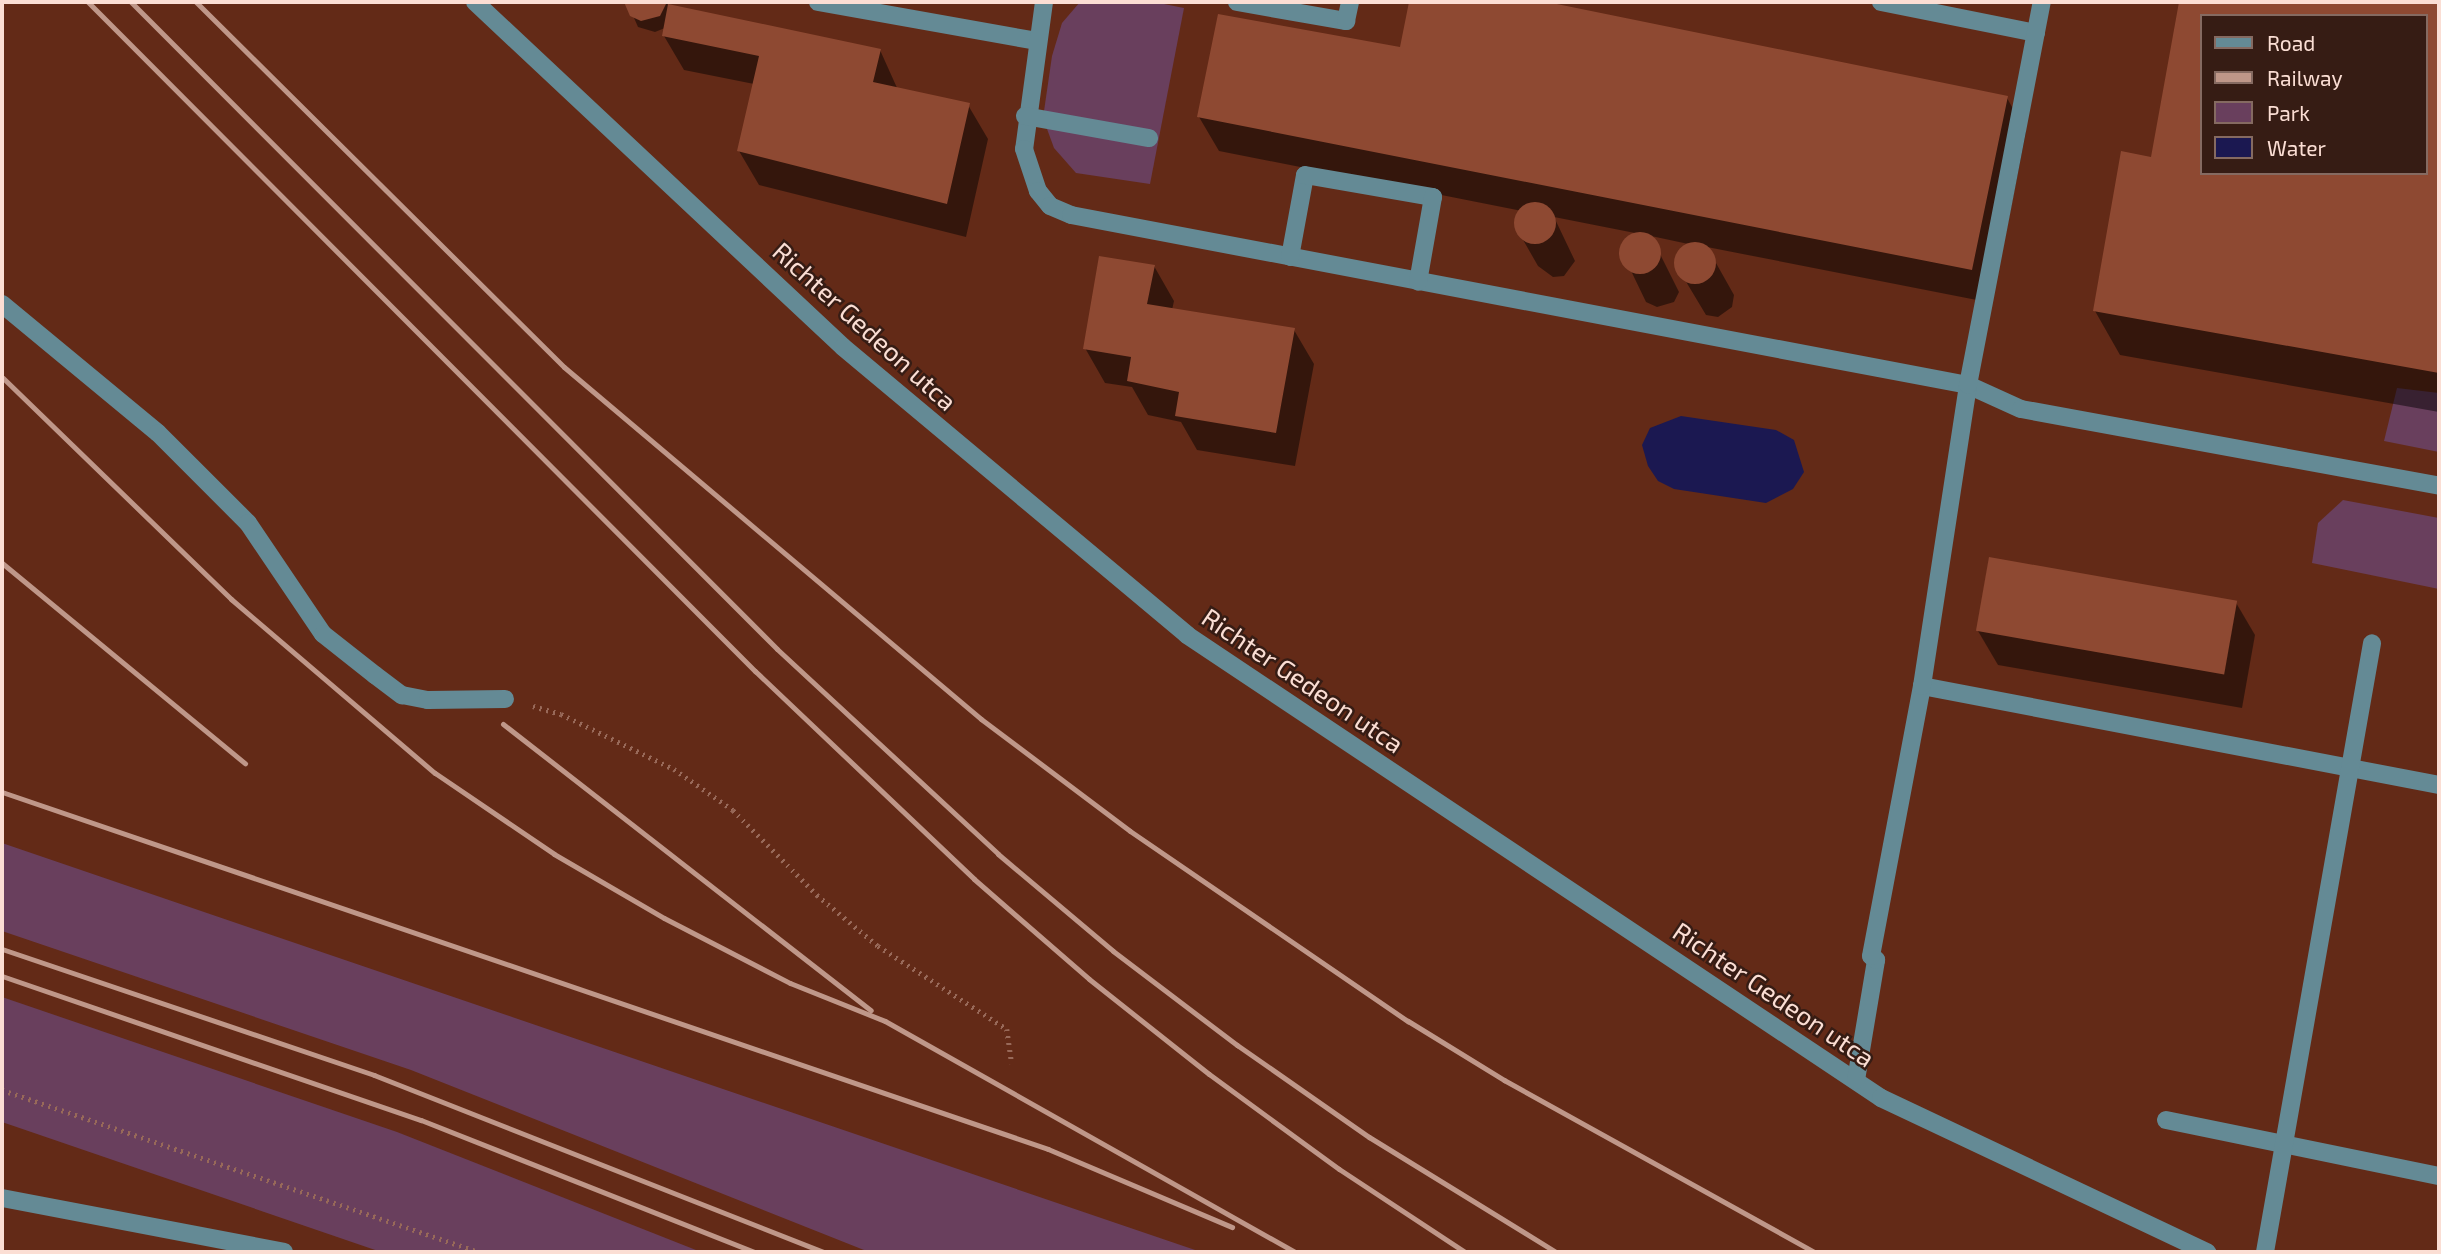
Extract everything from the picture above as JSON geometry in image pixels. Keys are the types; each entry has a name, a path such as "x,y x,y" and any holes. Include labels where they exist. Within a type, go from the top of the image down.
{"lane":[{"name":"Richter Gedeon utca","path":"475,2 843,347 1187,635 1881,1098 2207,1252"},
{"path":"818,2 1037,41"},
{"path":"1044,2 1026,116 1028,171 1050,206 1071,215 1968,385 2021,409 2439,486"},
{"path":"1237,2 1346,21 1349,2"},
{"path":"1881,2 2036,33"},
{"path":"1856,1080 1876,960 1871,956 1922,686 1968,385 2042,2"},
{"path":"1026,116 1149,138"},
{"path":"1290,257 1305,175 1433,198 1418,282"},
{"path":"2,304 158,433 248,523 323,634 354,659 402,695 428,700 505,699"},
{"path":"2265,1252 2372,643"},
{"path":"1922,686 2439,785"},
{"path":"2166,1120 2439,1176"},
{"path":"2,1198 284,1252"}],"path":[{"path":"505,699 561,714 606,735 674,769 733,810 817,895 878,946 1007,1029 1012,1064"},
{"path":"2,1090 480,1252"}],"green space":[{"path":"1080,2 1154,2 1184,8 1150,184 1076,173 1054,148 1043,118 1052,56 1062,23"},
{"path":"2397,388 2439,393 2439,452 2384,441"},
{"path":"2343,500 2439,518 2439,589 2312,563 2318,523"},
{"path":"2,843 1201,1252 869,1252 411,1070 2,931"},
{"path":"2,997 397,1132 701,1252 381,1252 2,1122"}],"water":[{"path":"1681,416 1776,430 1794,440 1804,472 1793,489 1766,503 1674,489 1658,481 1648,466 1642,445 1650,428"}],"building":[{"path":"624,2 666,4 660,16 641,21 630,16"},
{"path":"1409,2 1547,2 2008,96 1972,270 1197,117 1218,14 1400,47"},
{"path":"2179,2 2439,2 2439,373 2093,311 2121,151 2151,157"},
{"path":"668,4 881,49 873,82 970,103 947,204 737,151 759,56 662,36"},
{"path":"1535,202 1550,208 1556,223 1550,238 1535,244 1520,238 1514,223 1520,208"},
{"path":"1640,232 1655,238 1661,253 1655,268 1640,274 1625,268 1619,253 1625,238"},
{"path":"1695,242 1710,248 1716,263 1710,278 1695,284 1680,278 1674,263 1680,248"},
{"path":"1099,256 1155,265 1147,304 1295,328 1276,433 1175,416 1179,392 1127,381 1131,357 1083,349"},
{"path":"1989,557 2237,601 2224,675 1976,631"}],"railway":[{"path":"88,2 755,671 974,879 1089,979 1209,1074 1339,1169 1465,1252"},
{"path":"131,2 777,649 998,854 1113,951 1237,1045 1369,1137 1556,1252"},
{"path":"196,2 564,367 981,719 1130,831 1408,1021 1504,1080 1814,1252"},
{"path":"3,378 231,599 435,773 554,854 664,918 790,983 885,1021 1295,1252"},
{"path":"2,563 245,763"},
{"path":"503,724 871,1010"},
{"path":"2,792 1048,1149 1232,1227"},
{"path":"2,949 374,1075 824,1252"},
{"path":"2,976 421,1120 754,1252"}]}
